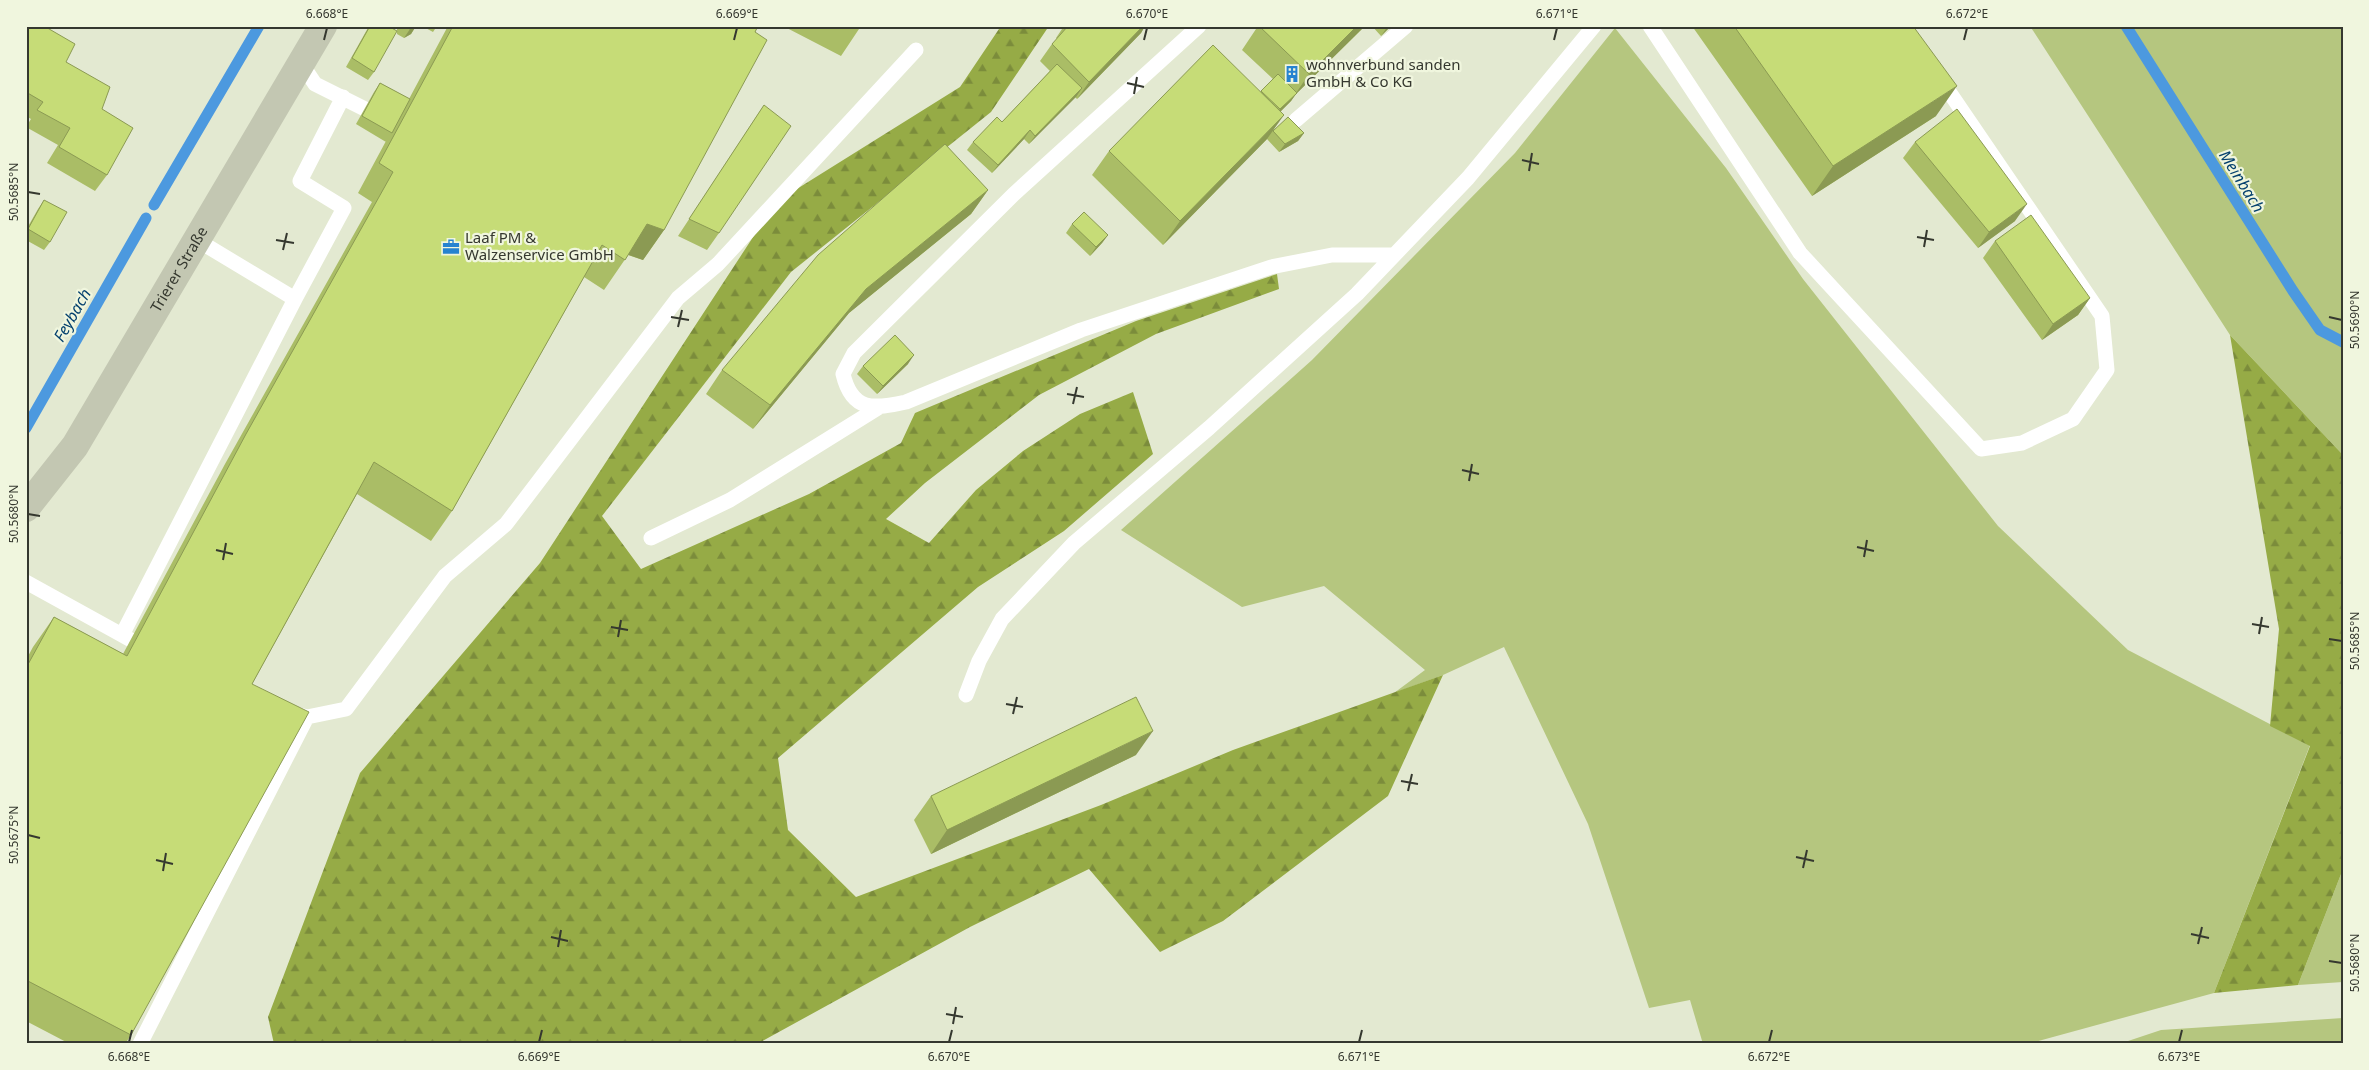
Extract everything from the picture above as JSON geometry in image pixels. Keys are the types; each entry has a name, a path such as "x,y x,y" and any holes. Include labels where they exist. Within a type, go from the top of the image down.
{"main road":[{"name":"Trierer Straße","path":"26,508 75,446 323,26"}],"lane":[{"path":"878,408 857,401 846,388 843,374 854,353 1014,194 1199,26"},
{"path":"1296,120 1406,26"},
{"path":"966,695 979,661 1002,619 1074,542 1216,422 1357,294 1468,178 1594,26"},
{"path":"1650,26 1800,253 1981,449 2022,443 2073,419 2107,370 2102,316 1932,66"},
{"path":"270,706 307,717 346,709 445,576 506,524 678,298 718,264 916,50"},
{"path":"301,63 315,84 396,124"},
{"path":"122,636 295,299 344,208 300,182 343,97"},
{"path":"197,240 295,299"},
{"path":"651,538 730,500 878,408 906,402 1081,330 1271,267 1332,255 1394,255"},
{"path":"26,582 165,658"},
{"path":"140,1044 307,717"}],"green space":[{"path":"1001,26 1049,26 991,112 791,272 602,516 641,569 809,494 901,443 915,413 1136,321 1277,274 1279,289 1156,334 1039,395 925,483 886,519 929,543 976,490 1023,451 1080,414 1133,392 1153,454 1064,531 978,587 778,758 788,830 856,897 1101,805 1233,750 1443,675 1388,796 1223,921 1160,952 1089,869 970,927 757,1044 274,1044 268,1017 360,773 540,563 776,202 960,87"},
{"path":"2030,26 2343,26 2343,455 2230,335"},
{"path":"1615,28 1726,168 1803,279 1998,526 2128,650 2310,745 2214,993 2027,1044 1703,1044 1690,1000 1649,1008 1588,824 1504,647 1443,675 1394,693 1425,670 1324,586 1242,607 1121,530 1312,360 1515,153"},
{"path":"2230,335 2343,455 2343,869 2298,985 2214,993 2310,746 2270,726 2279,629"},
{"path":"2343,869 2343,982 2298,985"},
{"path":"2343,1018 2343,1044 2119,1044 2161,1030"}],"building":[{"path":"26,26 44,26 75,44 66,62 110,87 102,109 133,128 107,175 59,147 70,128 37,110 43,102 26,92"},
{"path":"370,26 388,26 397,31 374,72 352,58"},
{"path":"404,26 415,26 410,29"},
{"path":"453,26 758,26 755,32 767,40 664,230 647,224 625,260 602,245 452,511 374,462 252,684 309,712 131,1035 26,980 26,668 54,617 127,656 246,434 393,172 379,163"},
{"path":"1068,26 1143,26 1089,82 1052,44"},
{"path":"1259,26 1357,26 1309,74"},
{"path":"1734,26 1913,26 1957,86 1833,166"},
{"path":"1213,45 1284,115 1180,221 1109,151"},
{"path":"1057,64 1082,88 1035,136 1030,130 998,165 973,142 997,117 1002,122"},
{"path":"1278,74 1297,93 1280,109 1261,91"},
{"path":"380,83 410,99 392,133 362,116"},
{"path":"764,105 791,126 719,233 689,219"},
{"path":"1957,109 2027,204 1989,232 1915,142"},
{"path":"1288,117 1304,133 1285,144 1273,131"},
{"path":"945,144 988,190 866,289 770,405 722,370 818,255"},
{"path":"44,200 67,212 50,242 28,229"},
{"path":"1084,212 1108,235 1096,247 1072,224"},
{"path":"2031,215 2090,298 2053,324 1995,241"},
{"path":"895,335 914,355 883,386 863,366"},
{"path":"1136,697 1153,731 947,830 931,796"}],"waterway":[{"name":"Feybach","path":"154,205 259,26"},
{"name":"Meinbach","path":"2126,26 2293,291 2320,330 2343,342"},
{"name":"Feybach","path":"26,428 146,218"}],"place":[{"name":"wohnverbund sanden GmbH & Co KG","path":"1292,74"},
{"name":"Laaf PM & Walzenservice GmbH","path":"451,247"}]}
